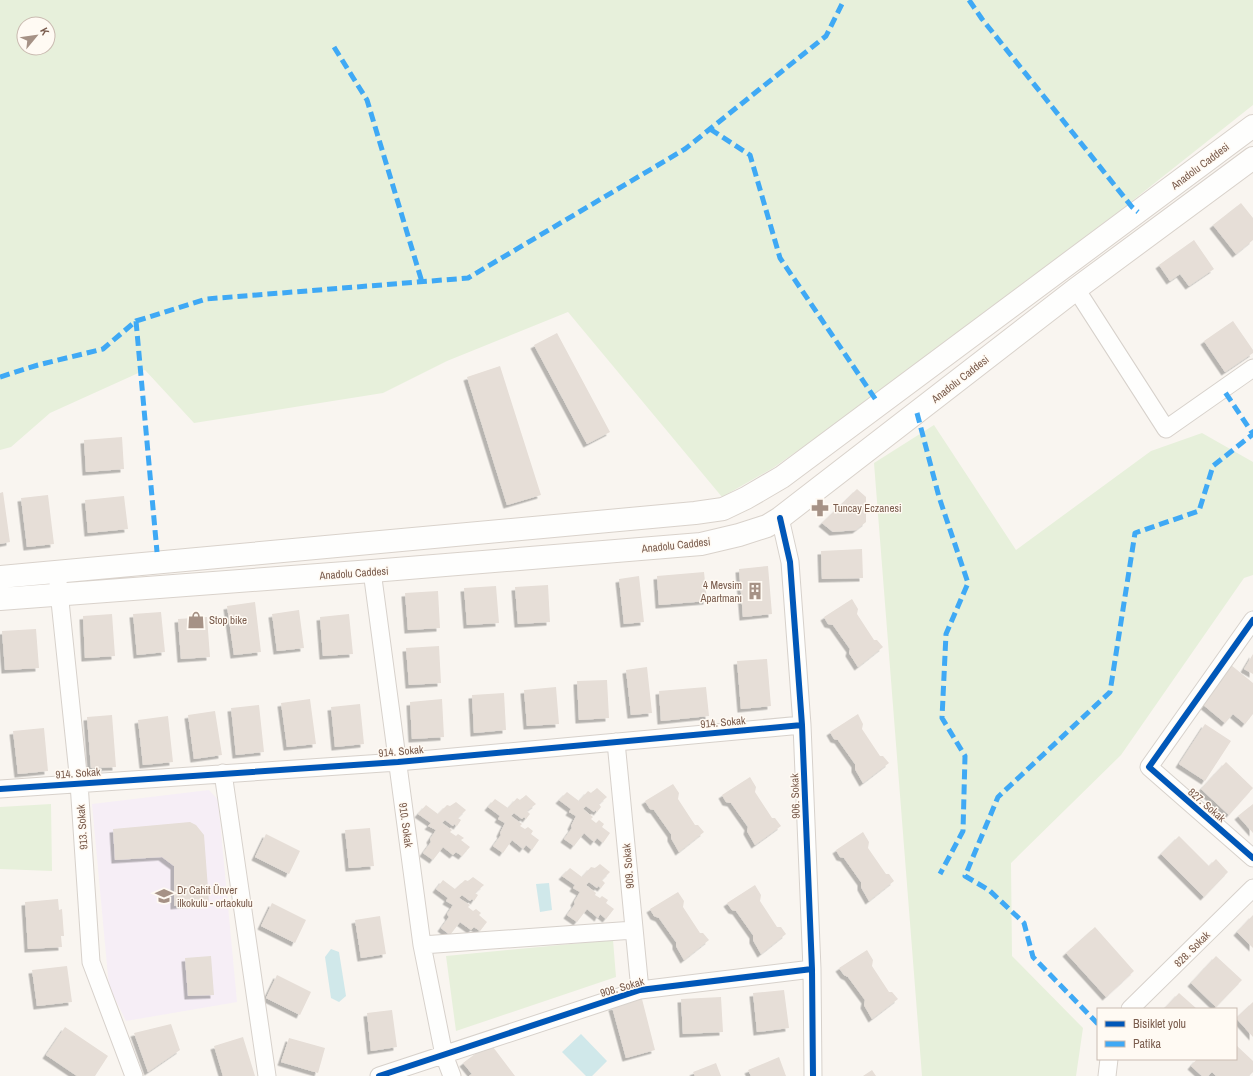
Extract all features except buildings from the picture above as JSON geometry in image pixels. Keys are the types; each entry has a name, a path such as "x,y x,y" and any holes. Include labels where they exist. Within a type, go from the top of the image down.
{"main road":[{"name":"Anadolu Caddesi","path":"0,577 687,514 723,509 746,498 782,477 1253,126"},
{"name":"Anadolu Caddesi","path":"0,599 701,544 739,535 767,526 780,518 1076,290 1253,158"}],"street":[{"path":"1076,290 1166,429 1253,368"},
{"name":"906. Sokak","path":"780,518 790,562 802,725 812,968 813,1076"},
{"name":"910. Sokak","path":"372,571 422,945 444,1055 452,1076"},
{"name":"913. Sokak","path":"57,572 79,783 91,962 134,1076"},
{"name":"827. Sokak","path":"1253,620 1149,767 1253,858"},
{"name":"914. Sokak","path":"0,789 398,762 802,725"},
{"name":"909. Sokak","path":"616,742 640,990"},
{"path":"223,773 267,1076"},
{"name":"828. Sokak","path":"1131,1008 1253,888"},
{"path":"422,945 634,930"},
{"name":"908. Sokak","path":"379,1076 640,990 812,968"},
{"path":"1107,1076 1109,1060"}],"shaded area":[{"name":"Dr Cahit Ünver ilkokulu - ortaokulu","path":"209,790 218,800 237,1002 126,1021 109,987 92,804"}],"green space":[{"path":"0,0 1253,0 1253,105 1122,209 820,435 773,468 722,497 568,312 447,361 383,393 194,423 145,370 50,413 11,447 0,450"},
{"path":"934,425 1016,550 1151,451 1202,433 1253,462 1253,575 1244,578 1121,755 1011,863 1012,956 1083,1028 1076,1076 922,1076 874,463"},
{"path":"51,804 52,871 0,869 0,807"},
{"path":"613,940 616,977 456,1031 446,956"}],"water":[{"path":"549,883 552,910 540,912 536,884"},
{"path":"331,949 339,952 346,996 339,1002 331,998 325,957"},
{"path":"581,1034 607,1061 592,1076 586,1076 562,1052"}],"marked path":[{"path":"0,377 38,365 103,349 136,321 206,299 468,278 685,149 826,36 844,0"},
{"path":"969,0 982,19 1132,207 1138,212"},
{"path":"334,47 367,100 422,282"},
{"path":"710,129 750,155 780,258 876,400"},
{"path":"136,321 157,552"},
{"path":"1097,1023 1033,957 1024,923 989,890 965,876 998,797 1110,692 1135,533 1199,511 1213,466 1253,434 1223,389"},
{"path":"917,413 939,497 968,583 946,634 942,718 965,756 963,831 940,874"}],"cycle path":[{"path":"780,518 790,562 802,725 812,969 813,1076"},
{"path":"1253,620 1149,767 1253,858"},
{"path":"0,789 398,762 802,725"},
{"path":"379,1076 640,990 812,969"}],"place":[{"name":"Tuncay Eczanesi","path":"820,508"},
{"name":"4 Mevsim Apartmanı","path":"755,591"},
{"name":"Stop bike","path":"196,620"},
{"name":"Dr Cahit Ünver ilkokulu - ortaokulu","path":"164,896"}]}
